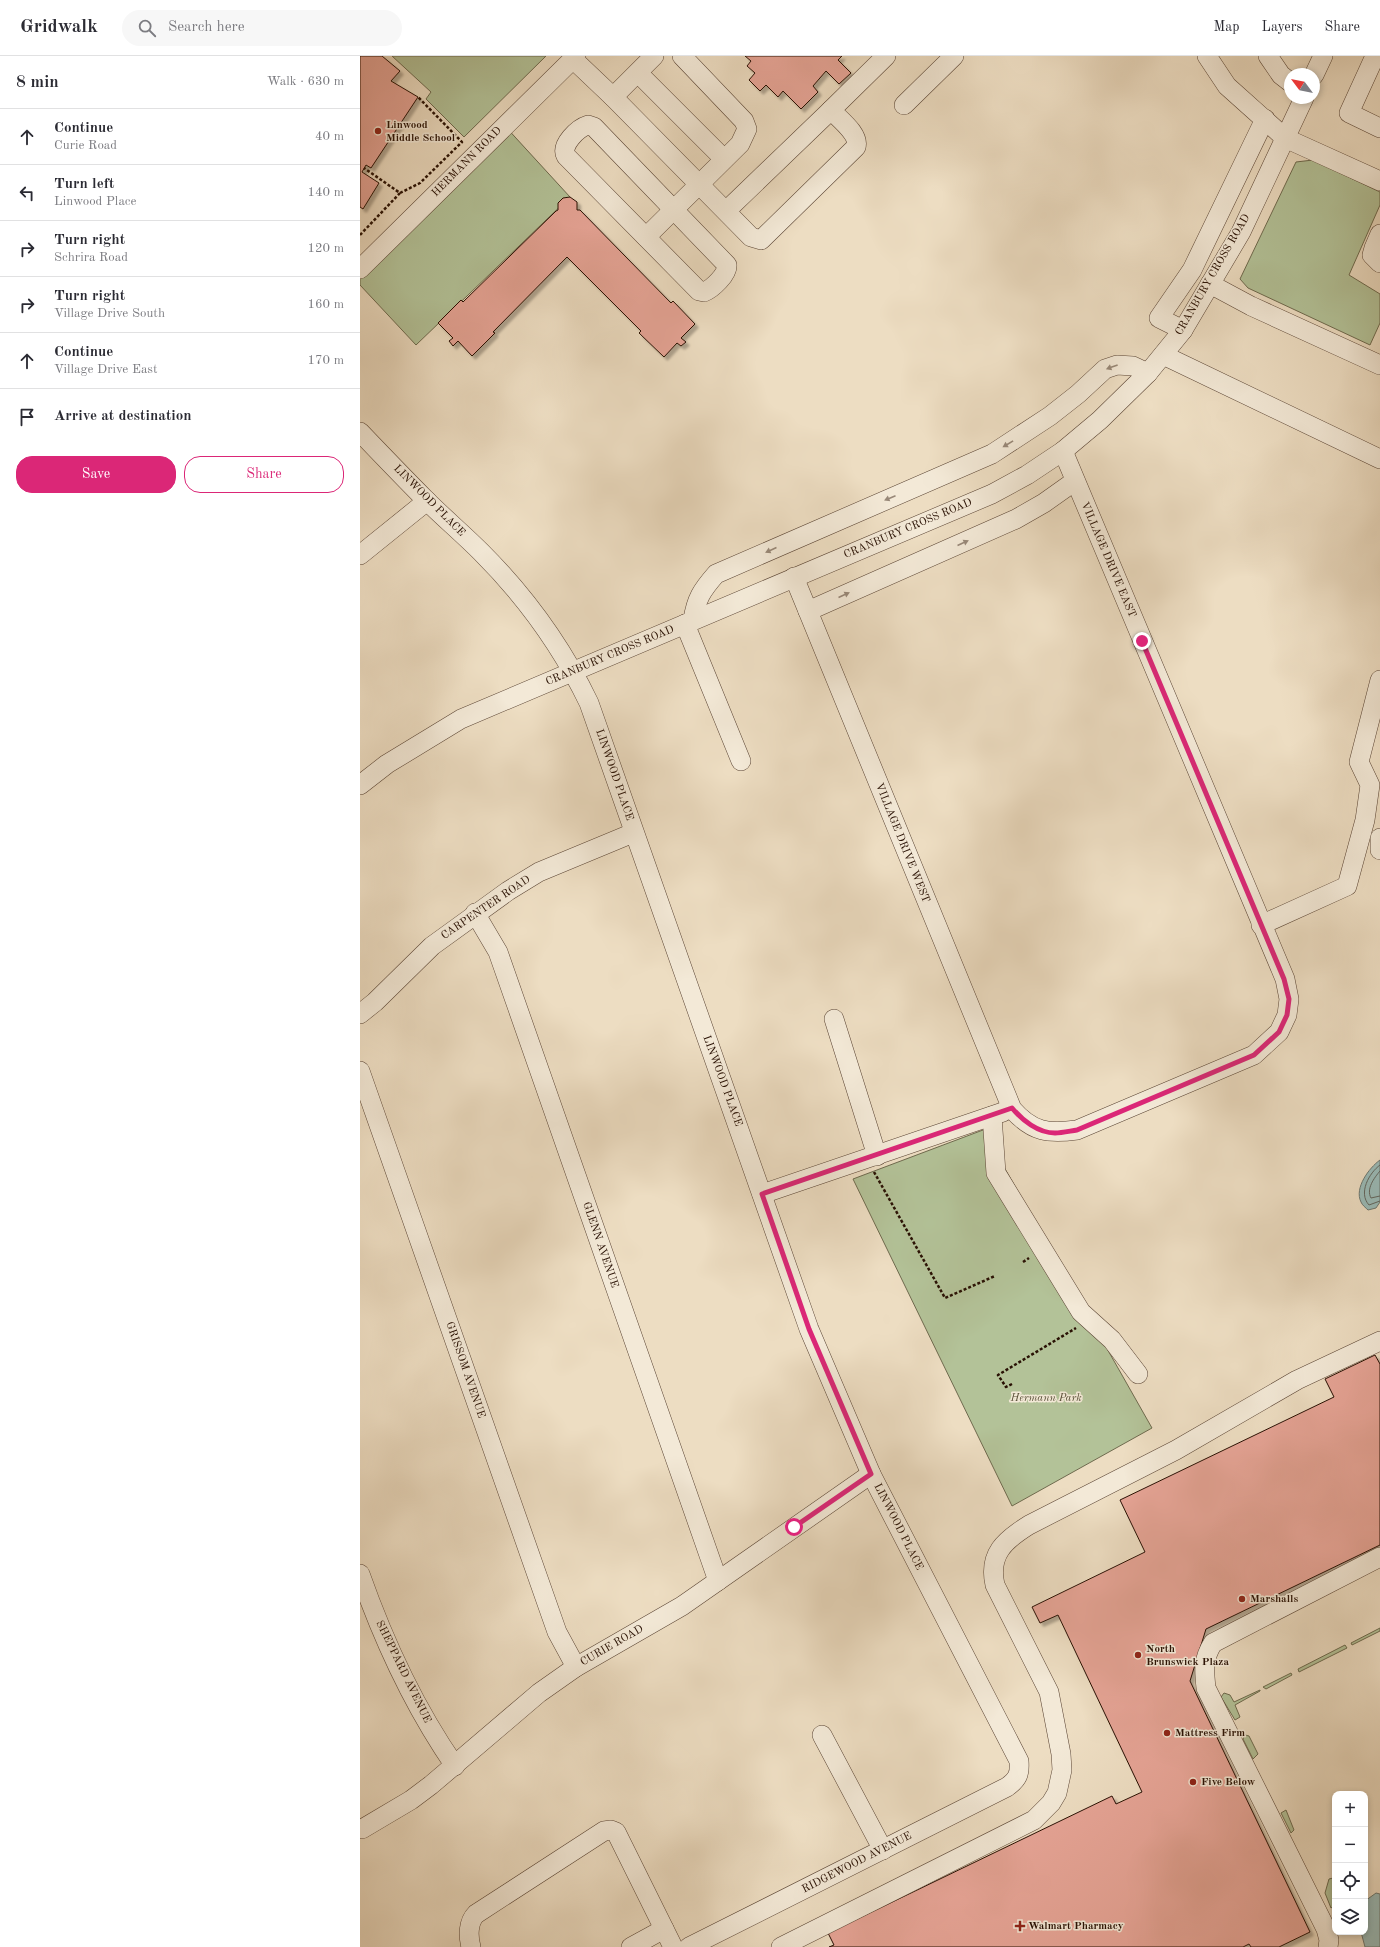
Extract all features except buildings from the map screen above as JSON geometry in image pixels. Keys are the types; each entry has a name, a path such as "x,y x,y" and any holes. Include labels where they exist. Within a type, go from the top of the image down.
{"street":[{"path":"613,97 654,56"},
{"path":"646,237 743,140 747,129 746,125 682,56"},
{"path":"726,211 886,56"},
{"path":"904,105 954,56"},
{"path":"1207,56 1227,86 1285,138 1380,181"},
{"path":"1268,56 1284,77"},
{"path":"1317,68 1323,56"},
{"path":"1375,56 1349,113 1379,125"},
{"path":"574,57 754,239 761,240 770,233 856,147 857,143 855,135 831,110"},
{"name":"HERMANN ROAD","path":"360,269 574,57"},
{"path":"638,72 724,159"},
{"name":"CRANBURY CROSS ROAD","path":"360,785 387,764 461,719 992,494 1026,475 1063,451 1127,396 1183,330 1241,232 1301,104"},
{"path":"1183,330 1159,318 1192,270 1265,119"},
{"path":"585,126 594,127 674,209 727,265 725,273 705,292 699,291 566,156 564,149 567,143 585,126"},
{"path":"1380,234 1372,255 1380,263"},
{"path":"1210,284 1251,306 1380,365"},
{"path":"1163,355 1380,459"},
{"path":"741,761 689,622 696,602 705,587 716,574 992,454 1050,416 1078,394 1105,369 1117,365 1133,366 1148,373"},
{"name":"LINWOOD PLACE","path":"360,432 427,501 482,553 519,594 552,637 574,671 589,703 633,833 809,1329 871,1474 1019,1761 1019,1774"},
{"name":"VILLAGE DRIVE EAST","path":"1012,1108 1022,1120 1033,1126 1053,1133 1077,1130 1254,1055 1279,1032 1287,1015 1289,999 1284,979 1262,925 1063,451"},
{"path":"808,611 1016,519 1044,503 1075,481"},
{"path":"360,555 427,501"},
{"name":"VILLAGE DRIVE WEST","path":"794,577 1012,1108"},
{"path":"1262,925 1347,886 1365,820 1370,785 1359,762 1380,680"},
{"name":"CARPENTER ROAD","path":"360,1014 375,1002 432,946 475,913 539,872 633,833"},
{"path":"1380,838 1380,850"},
{"name":"GLENN AVENUE","path":"475,913 498,952 718,1581"},
{"path":"834,1019 879,1162"},
{"name":"GRISSOM AVENUE","path":"360,1071 557,1632 576,1667"},
{"path":"762,1194 879,1162 1012,1108"},
{"path":"992,1116 996,1173 1081,1312 1112,1340 1138,1374"},
{"path":"782,1947 1034,1820 1051,1803 1057,1793 1062,1770 1061,1754 1049,1692 994,1584 992,1571 994,1560 1001,1547 1015,1534 1029,1525 1176,1450 1297,1380 1380,1341"},
{"name":"CURIE ROAD","path":"362,1829 411,1800 455,1766 533,1698 576,1667 682,1606 871,1474"},
{"path":"1328,1947 1329,1940 1326,1929 1206,1688 1204,1669 1206,1654 1213,1643 1380,1557"},
{"name":"SHEPPARD AVENUE","path":"360,1574 370,1604 410,1692 436,1738 455,1766"},
{"path":"822,1734 883,1850"},
{"name":"RIDGEWOOD AVENUE","path":"689,1947 1007,1787 1016,1781 1019,1774"},
{"path":"471,1947 469,1932 471,1919 476,1914 604,1831 611,1830 616,1832 673,1947"},
{"path":"631,1947 664,1929"}],"path":[{"path":"360,235 400,193 420,183 462,142 418,98"},
{"path":"364,168 400,193"},
{"path":"879,1162 874,1172 878,1182 945,1298 995,1276"},
{"path":"1012,1384 1006,1387 998,1375 1078,1326"}],"green space":[{"path":"392,56 546,56 464,137 426,99 431,92"},
{"path":"504,125 570,197 416,345 360,285 360,269"},
{"path":"1313,160 1380,192 1380,205 1349,275 1380,294 1380,323 1370,345 1248,288 1240,279 1296,162"},
{"name":"Hermann Park","path":"983,1130 1152,1428 1012,1506 853,1179"},
{"path":"1380,1628 1380,1631 1352,1645 1351,1643"},
{"path":"1345,1645 1347,1648 1299,1672 1298,1669"},
{"path":"1291,1673 1292,1675 1266,1689 1263,1687"},
{"path":"1260,1690 1235,1705 1240,1717 1235,1720 1221,1697 1224,1693 1230,1695 1234,1702"},
{"path":"1245,1735 1249,1736 1258,1754 1253,1759 1243,1739"},
{"path":"1286,1810 1294,1830 1291,1833 1281,1813"},
{"path":"1332,1878 1331,1908 1325,1893 1329,1879"}],"water":[{"path":"1380,1160 1380,1202 1376,1208 1368,1210 1361,1202 1359,1191 1367,1173"},
{"path":"1376,1893 1380,1894 1380,1947 1365,1947 1362,1935 1368,1935 1368,1899"}],"place":[{"name":"Linwood Middle School","path":"378,131"},
{"name":"Marshalls","path":"1242,1599"},
{"name":"North Brunswick Plaza","path":"1138,1655"},
{"name":"Mattress Firm","path":"1167,1733"},
{"name":"Five Below","path":"1193,1782"},
{"name":"Walmart Pharmacy","path":"1020,1926"}],"route":[{"path":"794,1527 871,1474 809,1329 762,1194 1012,1108 1022,1120 1033,1126 1053,1133 1077,1130 1254,1055 1279,1032 1287,1015 1289,999 1284,979 1142,641"}]}
